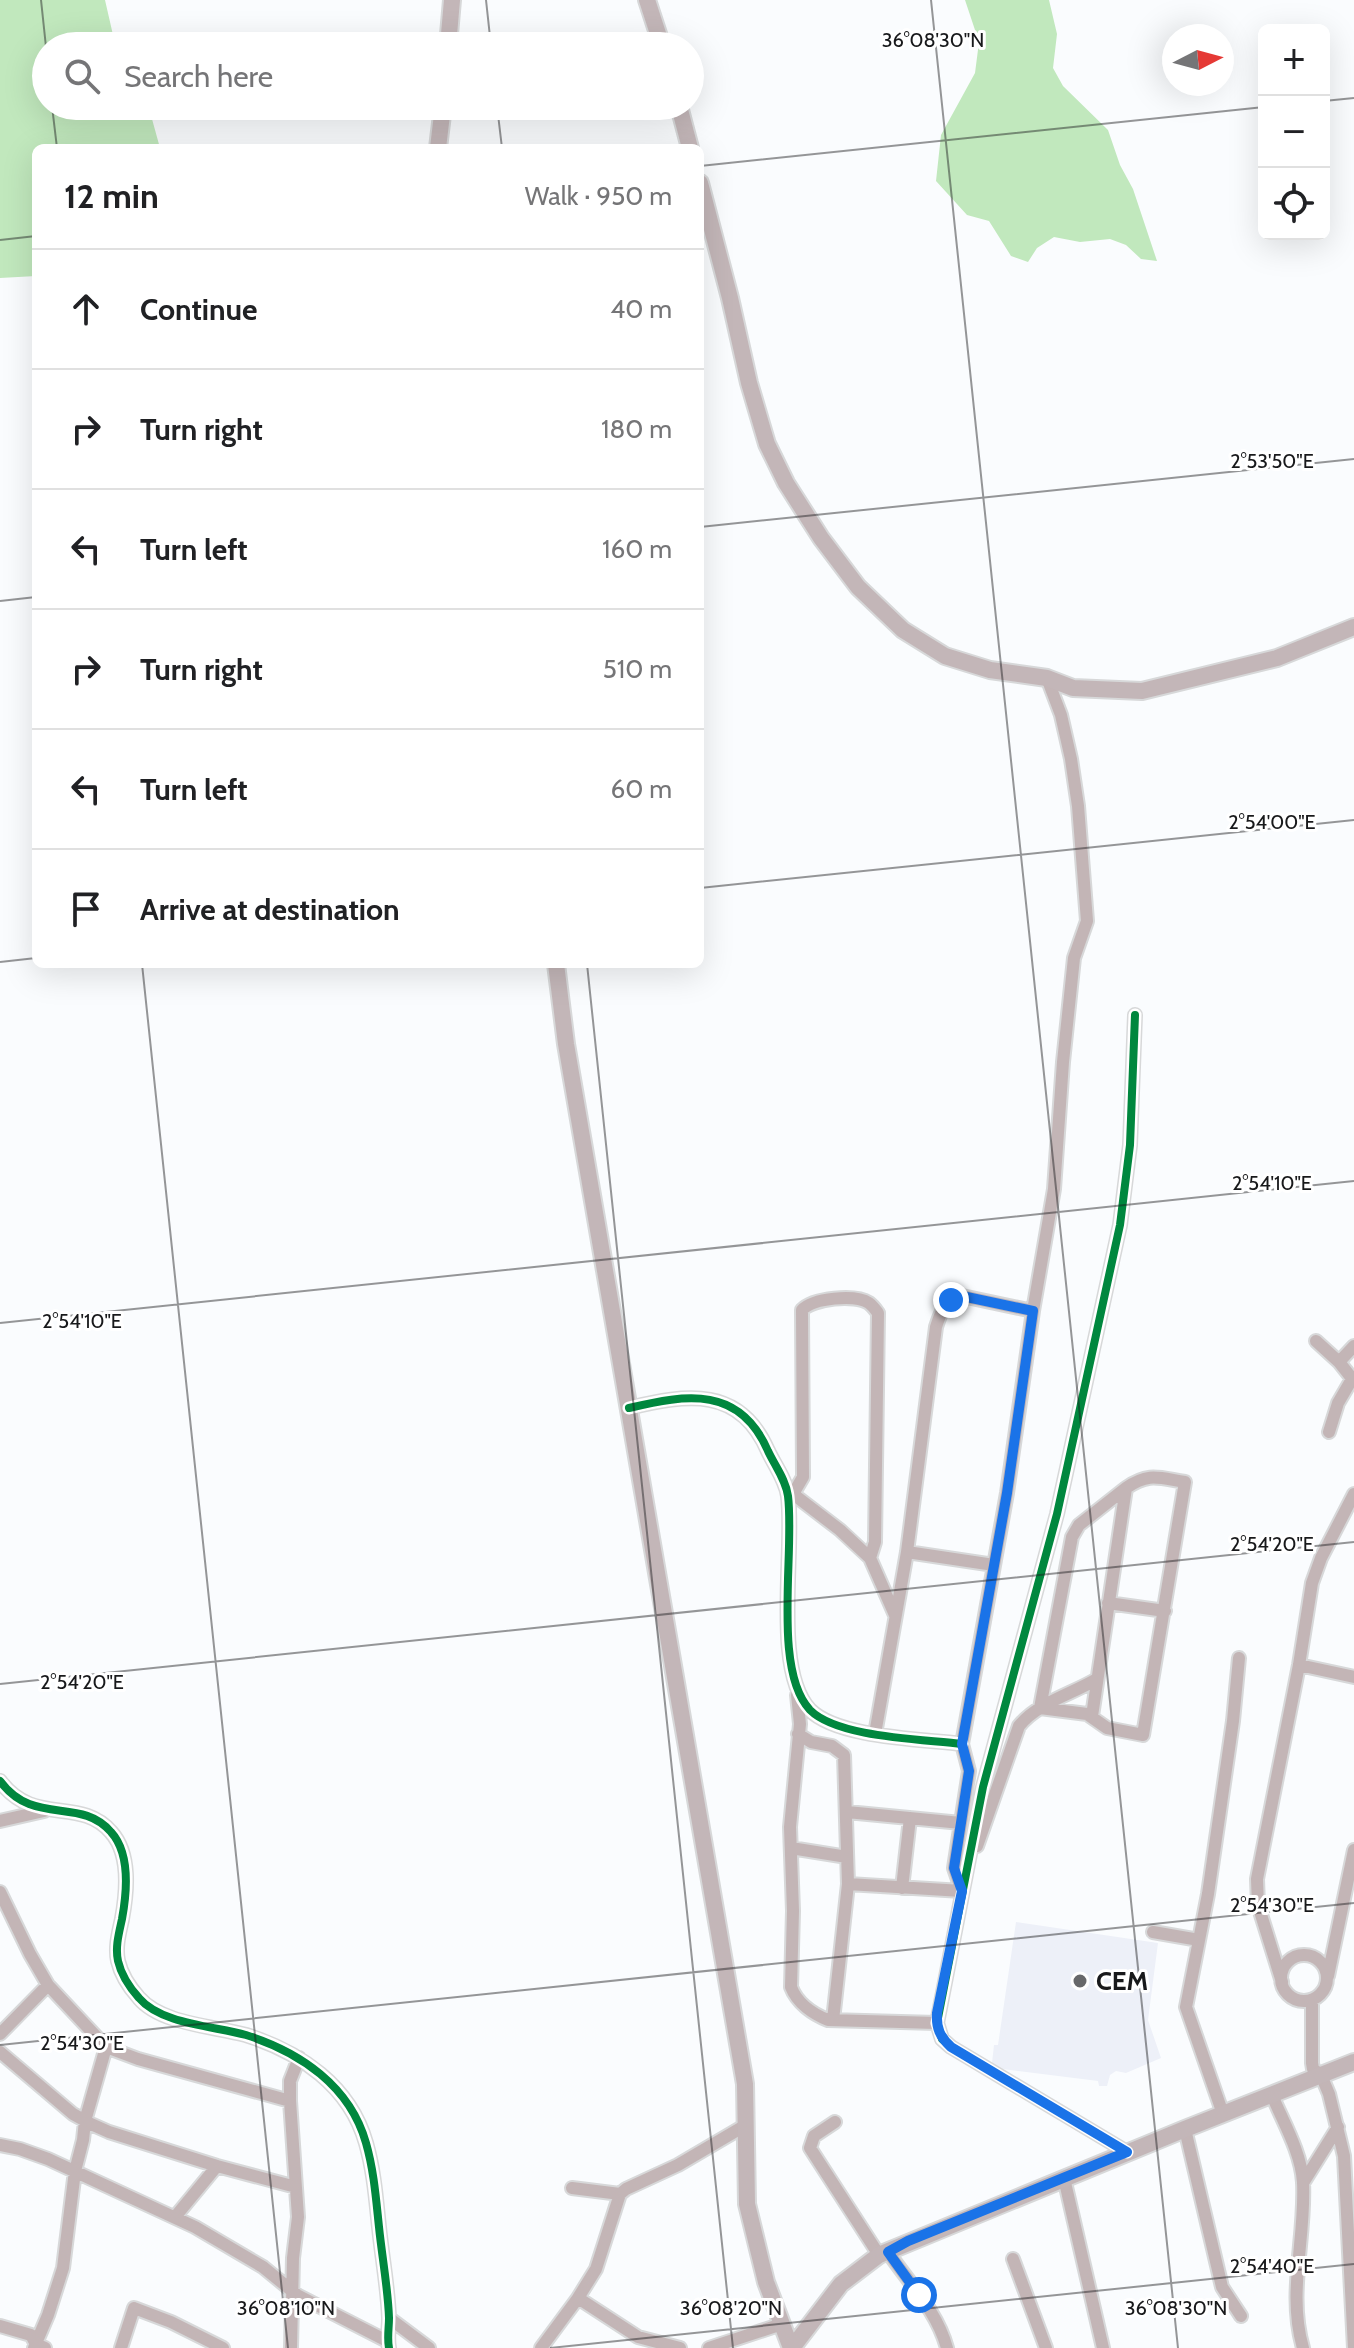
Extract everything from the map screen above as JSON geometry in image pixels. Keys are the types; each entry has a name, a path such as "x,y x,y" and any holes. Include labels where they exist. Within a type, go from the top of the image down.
{"main road":[{"path":"449,32 452,0"},
{"path":"647,0 657,32"},
{"path":"438,144 441,120"},
{"path":"683,120 689,144"},
{"path":"704,198 767,444 786,483 821,538 858,587 903,630 945,656 990,670 1047,678 1073,688 1142,691 1277,658 1354,627"},
{"path":"556,968 566,1044 745,2084 747,2204 766,2282 792,2348 841,2284 884,2253 1354,2062"}],"street":[{"path":"962,1891 954,1868 969,1771 962,1744 1007,1493 1056,1174 1074,958 1087,921 1073,774 1061,715 1047,678"},
{"path":"1127,2152 951,2047 942,2039 937,2023 983,1787 1057,1514 1120,1225 1130,1145 1135,1015"},
{"path":"875,1734 907,1552 936,1327 941,1311 951,1300 962,1296 1033,1311"},
{"path":"870,1558 875,1542 878,1313 871,1304 856,1299 817,1300 802,1310 803,1477 790,1493 789,1649 797,1687 800,1724 790,1827 793,1911 791,1987 798,1999 816,2015 833,2020 937,2023"},
{"path":"1316,1341 1353,1380 1338,1403 1329,1432"},
{"path":"1339,1362 1354,1346"},
{"path":"629,1408 686,1397 718,1401 733,1407 756,1428 790,1493 840,1530 870,1558 895,1615"},
{"path":"1150,1476 1185,1482 1143,1735 1107,1728 1087,1714 1040,1708 1072,1537 1079,1525 1136,1481 1150,1476"},
{"path":"1092,1716 1126,1488"},
{"path":"1354,1494 1321,1558 1312,1583 1257,1879 1258,1905 1282,1982 1290,1996 1304,2001 1312,2000 1324,1990 1354,1850"},
{"path":"907,1552 994,1565"},
{"path":"1108,1603 1165,1611"},
{"path":"1223,2114 1187,2013 1208,1894 1239,1658"},
{"path":"1299,1665 1354,1677"},
{"path":"962,1891 1019,1726 1040,1708 1097,1679"},
{"path":"797,1687 812,1711 824,1721 837,1726 875,1734 962,1744"},
{"path":"798,1734 811,1742 832,1746 844,1755 848,1884 833,2020"},
{"path":"0,1781 8,1792 22,1802 45,1810 77,1812 97,1819 112,1832 121,1847 125,1864 126,1887 117,1945 118,1962 139,1999 153,2010 176,2019 263,2040 321,2072 344,2097 366,2144 374,2181 389,2318 388,2344 292,2291 263,2267 175,2217 75,2171 20,2149 0,2145"},
{"path":"0,1821 45,1810"},
{"path":"847,1812 961,1823"},
{"path":"902,1888 910,1818"},
{"path":"791,1848 847,1857"},
{"path":"848,1884 962,1891"},
{"path":"0,1892 48,1985 106,2047 138,2059 290,2101"},
{"path":"1153,1932 1199,1940"},
{"path":"1282,1982 1285,1966 1297,1956 1305,1955 1319,1961 1327,1975 1327,1982"},
{"path":"0,2034 48,1985"},
{"path":"1312,2000 1313,2069 1321,2075 1333,2106 1346,2177 1354,2348"},
{"path":"38,2347 63,2268 75,2171 85,2121 106,2047"},
{"path":"0,2052 73,2114 109,2132 296,2187"},
{"path":"291,2348 293,2258 298,2217 290,2081 299,2058"},
{"path":"1272,2095 1299,2160 1303,2183 1296,2279 1303,2348"},
{"path":"835,2122 814,2136 810,2148 812,2154 884,2253 934,2315 947,2348"},
{"path":"541,2348 578,2298 602,2257 620,2194 678,2165 746,2125"},
{"path":"1303,2183 1338,2127"},
{"path":"1185,2129 1222,2287 1241,2316"},
{"path":"175,2217 217,2166"},
{"path":"1064,2178 1103,2348"},
{"path":"572,2188 620,2194"},
{"path":"1013,2259 1046,2348"},
{"path":"578,2298 638,2337 680,2348"},
{"path":"121,2348 134,2308 223,2348"},
{"path":"389,2318 429,2348"},
{"path":"709,2348 782,2324"},
{"path":"0,2326 31,2335 38,2347"}],"shaded area":[{"name":"CEM","path":"1016,1922 1158,1943 1148,2020 1161,2058 1126,2073 1116,2071 1110,2075 1107,2086 1099,2086 1098,2081 1002,2069 992,2063 994,2045 998,2045"}],"green space":[{"path":"0,0 105,0 112,32 32,32 32,120 152,120 159,144 32,144 32,276 0,278"},
{"path":"965,0 1049,0 1057,34 1053,68 1063,86 1108,130 1120,165 1133,189 1157,261 1141,259 1126,245 1110,239 1080,242 1054,237 1037,248 1028,262 1011,256 989,221 967,215 936,181 941,135 975,73 979,42"}],"cycle path":[{"path":"1127,2152 951,2047 942,2039 937,2023 983,1787 1057,1514 1120,1225 1130,1145 1135,1015"},
{"path":"629,1408 691,1398 710,1400 727,1405 743,1415 756,1430 787,1490 788,1639 798,1692 810,1710 823,1719 860,1732 962,1744"},
{"path":"0,1781 13,1795 27,1803 85,1815 99,1821 117,1841 125,1862 126,1885 117,1956 124,1976 139,1998 149,2007 174,2019 246,2035 285,2051 320,2074 348,2104 366,2143 373,2174 387,2295 389,2348"}],"place":[{"name":"CEM","path":"1080,1981"}],"route":[{"path":"919,2295 888,2252 908,2241 1127,2152 951,2047 938,2032 937,2013 962,1891 954,1868 969,1771 962,1744 1007,1493 1033,1311 962,1296 951,1300"}]}
